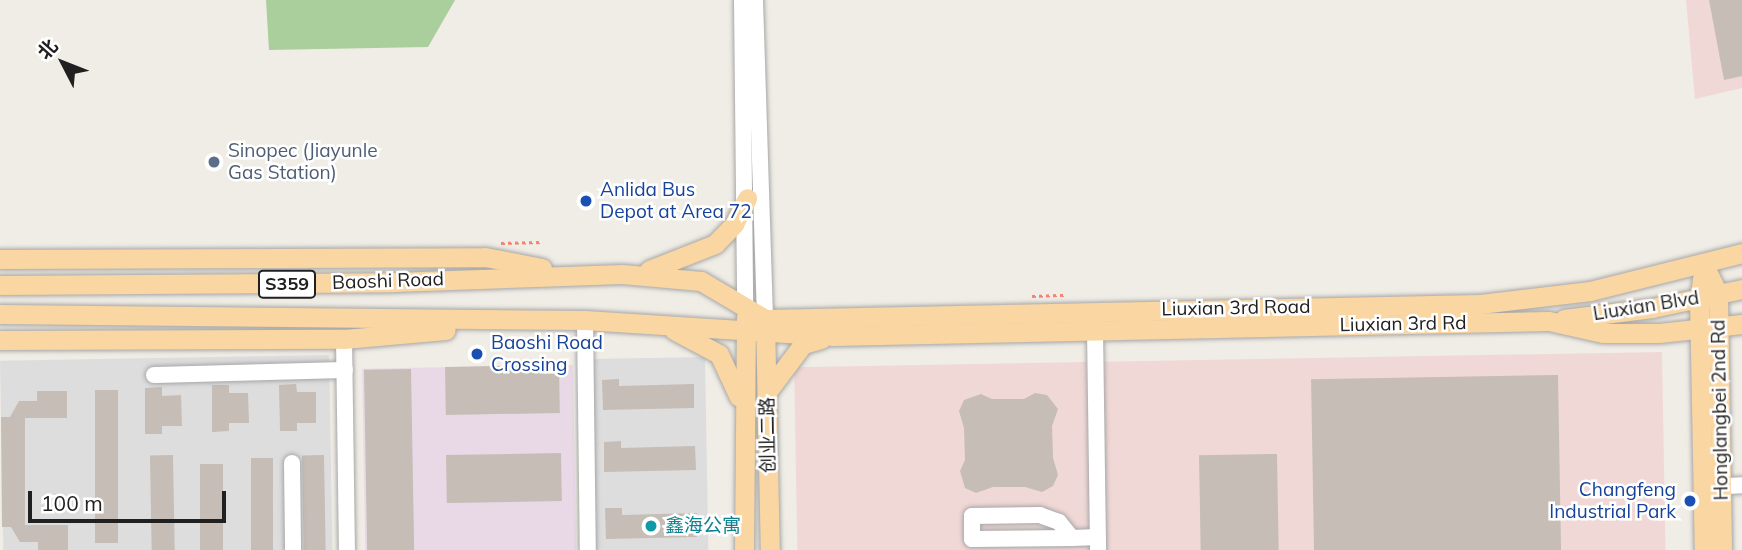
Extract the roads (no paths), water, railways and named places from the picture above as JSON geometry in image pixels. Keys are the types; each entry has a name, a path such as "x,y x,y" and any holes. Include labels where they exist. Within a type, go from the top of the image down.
{"main road":[{"path":"622,274 673,263 715,244 734,225 747,198"},
{"name":"Liuxian Blvd","path":"1704,265 1742,253"},
{"path":"0,259 485,257 574,274"},
{"name":"Liuxian 3rd Road","path":"766,326 1480,304 1590,290 1704,265"},
{"name":"Honglangbei 2nd Rd","path":"1704,265 1709,296 1712,487 1722,550"},
{"name":"Baoshi Road","path":"0,285 393,282 622,274 701,281 745,305 766,326"},
{"name":"Liuxian Blvd","path":"1549,321 1742,289"},
{"name":"创业二路","path":"744,550 742,408 745,305"},
{"name":"Baoshi Road","path":"0,314 650,322"},
{"path":"0,341 344,339 565,320"},
{"name":"Liuxian 3rd Rd","path":"834,336 1549,321 1603,333 1742,324"},
{"path":"650,322 746,330 766,326 834,336"},
{"name":"创业二路","path":"650,322 689,335 719,354 732,376 742,408"},
{"name":"创业二路","path":"766,326 770,550"},
{"path":"767,393 803,344 834,336"},
{"name":"Honglangbei 2nd Rd","path":"1704,550 1712,487"}],"street":[{"path":"742,0 747,198 745,305"},
{"path":"755,0 766,326"},
{"path":"585,320 588,550"},
{"path":"1072,538 1059,522 1040,515 972,516 972,539 1072,538 1098,544 1095,330"},
{"path":"344,339 347,550"},
{"path":"154,375 345,370"},
{"path":"292,463 293,550"},
{"path":"1712,487 1742,485"}],"place":[{"name":"Sinopec (Jiayunle Gas Station)","path":"214,162"},
{"name":"Anlida Bus Depot at Area 72","path":"586,201"},
{"name":"Baoshi Road Crossing","path":"477,354"},
{"name":"Changfeng Industrial Park","path":"1690,501"},
{"name":"鑫海公寓","path":"651,526"}]}
